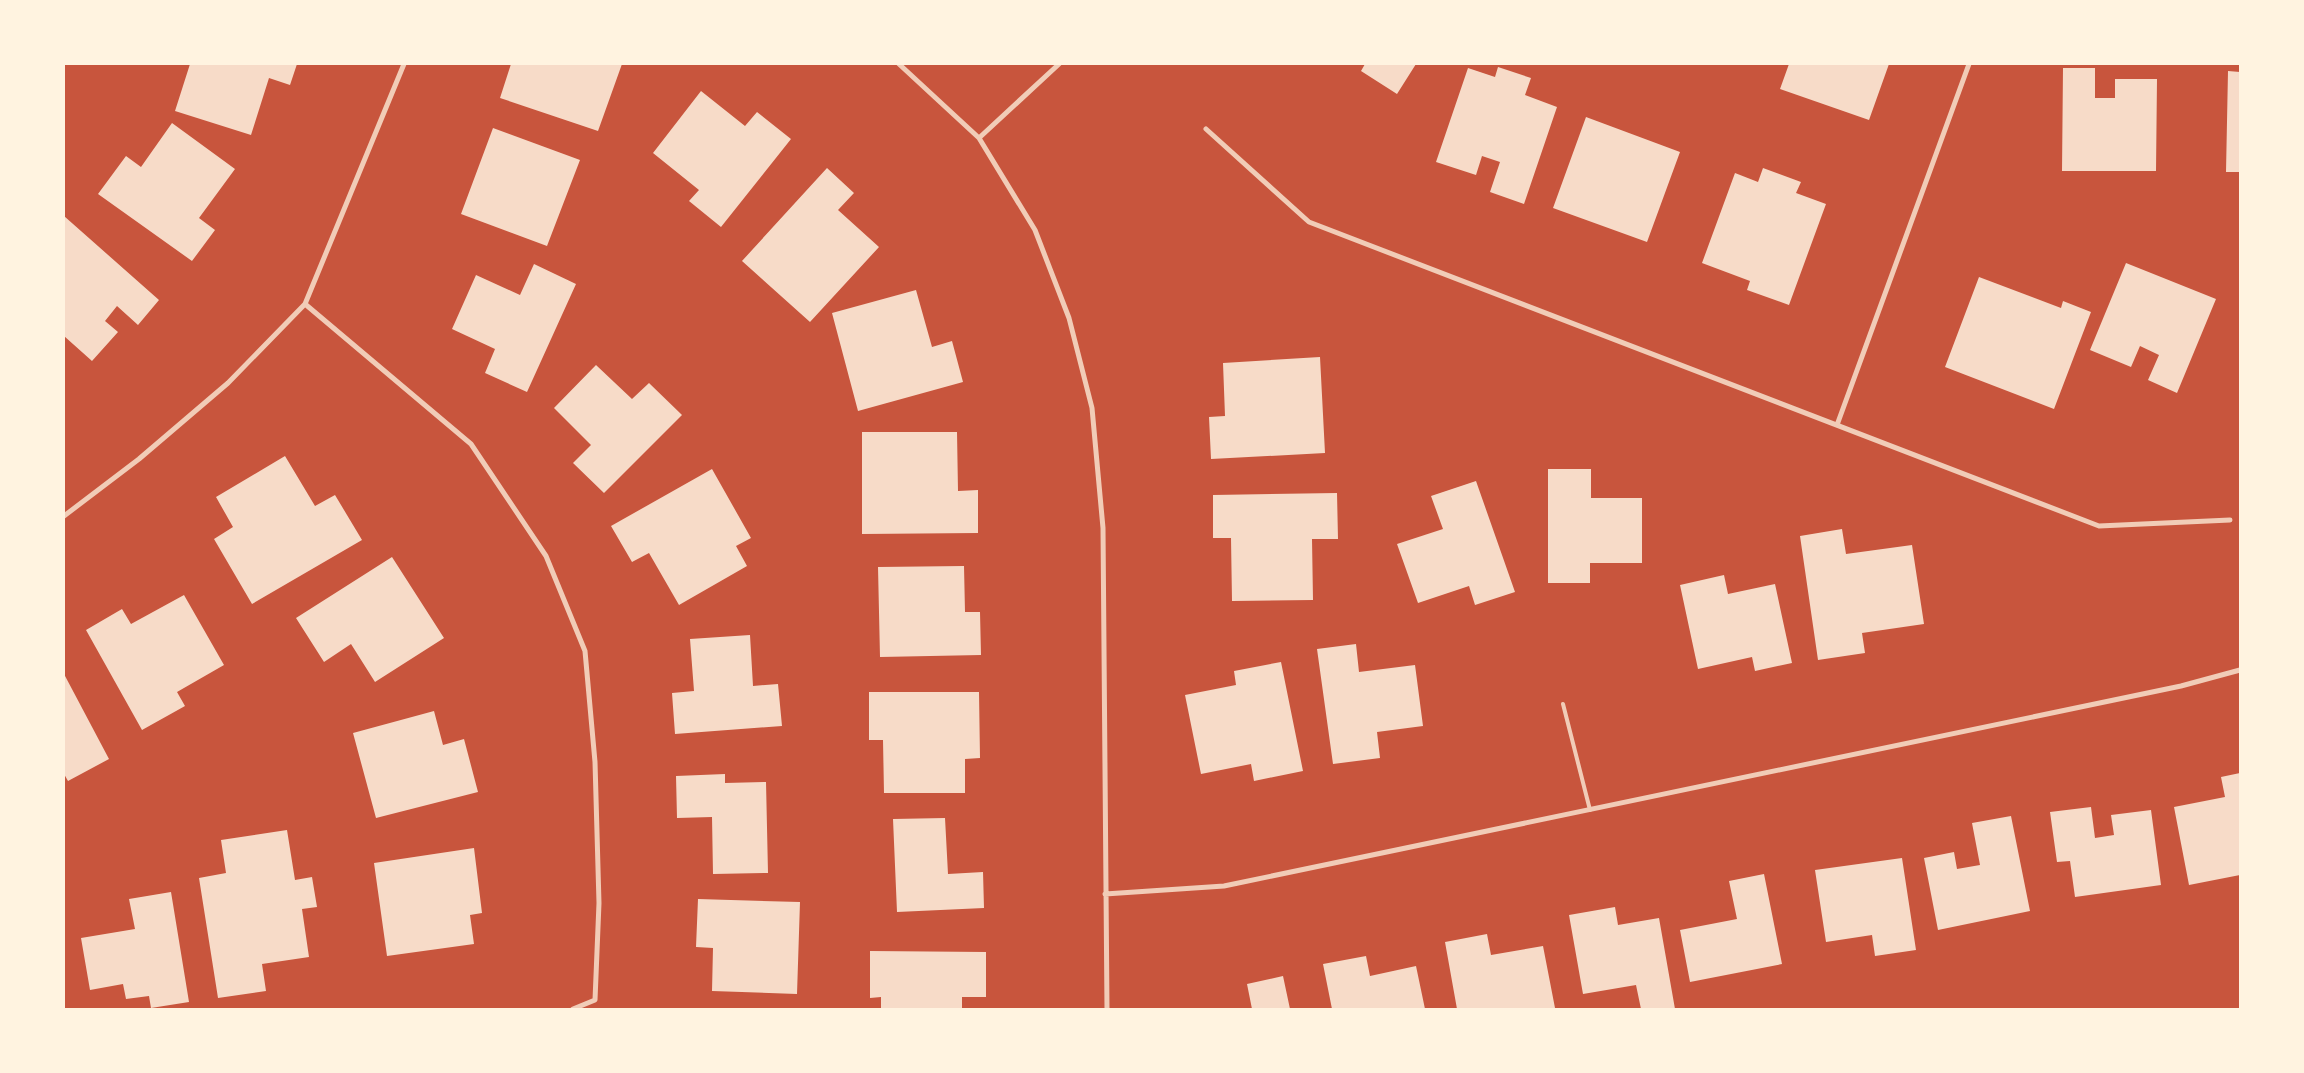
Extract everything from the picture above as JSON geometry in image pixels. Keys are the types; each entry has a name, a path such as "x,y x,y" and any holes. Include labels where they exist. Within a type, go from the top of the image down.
{"street":[{"path":"64,516 139,459 228,383 305,304 404,64"},
{"path":"899,64 979,138 1035,230 1069,318 1092,408 1102,528 1107,1009"},
{"path":"979,138 1059,64"},
{"path":"1837,425 1969,64"},
{"path":"1206,129 1309,222 2099,526 2230,520"},
{"path":"305,304 470,444 546,556 585,651 595,762 599,903 595,1000 573,1009"},
{"path":"1105,894 1224,886 2181,686 2240,670"}],"lane":[{"path":"1564,704 1590,810"}],"building":[{"path":"190,64 297,64 290,85 269,78 251,135 175,111"},
{"path":"511,64 622,64 598,131 500,98"},
{"path":"1365,64 1416,64 1397,94 1361,71"},
{"path":"1789,64 1889,64 1869,120 1780,89"},
{"path":"1498,67 1531,78 1525,95 1557,107 1524,204 1490,192 1500,162 1482,156 1476,175 1436,162 1468,68 1495,77"},
{"path":"2063,68 2095,68 2095,98 2115,98 2115,79 2157,79 2156,171 2062,171"},
{"path":"2228,71 2240,72 2240,172 2226,172"},
{"path":"701,91 745,126 757,112 791,139 721,227 689,201 699,190 653,153"},
{"path":"1586,117 1680,152 1647,242 1553,208"},
{"path":"172,123 235,169 199,218 215,230 192,261 98,194 126,156 141,167"},
{"path":"493,128 580,160 547,246 461,214"},
{"path":"827,168 854,193 838,210 879,247 810,322 742,261"},
{"path":"1763,168 1801,182 1796,193 1826,204 1789,305 1747,290 1750,281 1702,263 1735,173 1758,182"},
{"path":"64,216 159,300 138,325 117,306 105,321 118,332 92,361 64,336"},
{"path":"2126,263 2216,299 2177,393 2148,380 2159,355 2140,346 2131,367 2090,350"},
{"path":"534,264 576,284 527,392 485,373 495,349 452,329 476,275 520,295"},
{"path":"1979,277 2061,308 2063,301 2091,312 2054,409 1945,367"},
{"path":"916,290 932,347 952,341 963,382 858,411 832,313"},
{"path":"1320,357 1325,453 1211,459 1209,417 1225,416 1223,363"},
{"path":"596,365 632,399 649,383 682,415 604,493 573,463 591,445 554,408"},
{"path":"862,432 957,432 958,491 978,490 978,533 862,534"},
{"path":"285,456 315,506 335,495 362,540 252,604 214,539 233,527 216,497"},
{"path":"712,469 751,538 736,546 747,566 679,605 649,553 632,562 611,526"},
{"path":"1548,469 1591,469 1591,498 1642,498 1642,563 1590,563 1590,583 1548,583"},
{"path":"1476,481 1515,592 1475,605 1469,586 1418,603 1397,544 1443,529 1431,496"},
{"path":"1337,493 1338,539 1312,539 1313,600 1232,601 1231,538 1213,538 1213,495"},
{"path":"1842,529 1846,554 1912,545 1924,624 1862,633 1865,653 1818,660 1800,536"},
{"path":"392,557 444,638 375,682 351,644 324,662 296,618"},
{"path":"964,566 965,612 980,612 981,655 880,657 878,567"},
{"path":"1724,575 1728,594 1775,584 1792,663 1755,671 1752,657 1698,669 1680,585"},
{"path":"184,595 224,665 177,692 185,706 142,730 86,630 122,609 131,624"},
{"path":"750,635 753,686 778,684 782,726 675,734 672,693 694,691 690,639"},
{"path":"1356,644 1359,672 1415,665 1423,726 1377,732 1380,758 1333,764 1317,649"},
{"path":"1281,662 1303,771 1254,781 1251,764 1201,774 1185,695 1236,685 1234,671"},
{"path":"64,674 109,759 68,781 64,774"},
{"path":"869,692 979,692 980,758 965,759 965,793 884,793 883,740 869,740"},
{"path":"434,711 443,745 464,739 478,792 376,818 353,733"},
{"path":"2240,773 2240,875 2189,885 2174,807 2225,797 2221,777"},
{"path":"725,774 725,783 766,782 768,873 713,874 712,817 677,818 676,776"},
{"path":"2091,807 2095,838 2114,835 2111,815 2151,810 2161,885 2075,897 2070,861 2057,862 2050,812"},
{"path":"2011,816 2030,911 1938,930 1924,858 1954,852 1957,869 1980,865 1972,823"},
{"path":"945,818 948,874 983,872 984,908 897,912 893,819"},
{"path":"287,830 295,880 312,877 317,907 302,909 309,957 262,964 266,991 218,998 199,878 226,873 221,840"},
{"path":"474,848 482,913 470,915 474,944 387,956 374,863"},
{"path":"1902,858 1916,950 1875,956 1872,935 1826,942 1815,870"},
{"path":"1764,874 1782,964 1690,982 1680,930 1737,919 1729,881"},
{"path":"171,892 189,1002 151,1008 149,996 126,999 123,984 90,990 81,938 135,929 129,899"},
{"path":"698,899 800,902 797,994 712,991 713,948 696,947"},
{"path":"1615,907 1618,925 1659,918 1675,1009 1641,1009 1636,985 1583,994 1569,915"},
{"path":"1487,934 1491,955 1543,946 1555,1008 1457,1009 1445,942"},
{"path":"870,951 986,952 986,997 962,997 962,1009 881,1009 881,997 870,998"},
{"path":"1366,956 1370,976 1416,966 1425,1009 1332,1009 1323,964"},
{"path":"1283,976 1290,1009 1252,1009 1247,984"}]}
